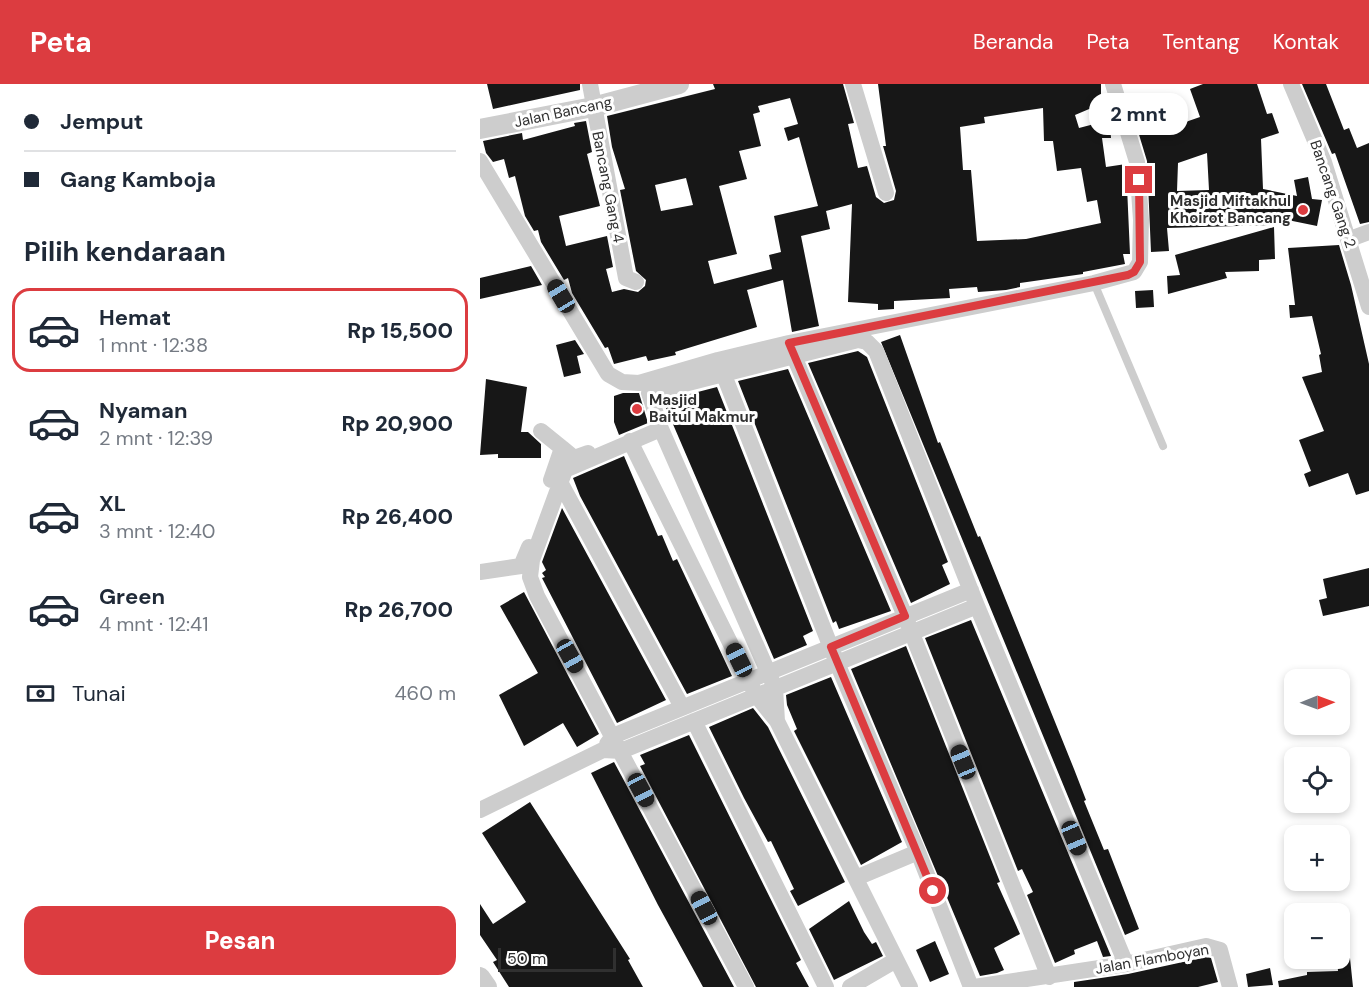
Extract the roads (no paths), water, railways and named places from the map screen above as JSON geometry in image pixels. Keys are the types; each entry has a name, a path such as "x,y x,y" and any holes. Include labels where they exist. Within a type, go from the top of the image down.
{"street":[{"name":"Bancang Gang 4","path":"590,84 626,278 636,282"},
{"name":"Jalan Bancang","path":"480,129 593,107 679,84"},
{"path":"853,84 886,193"},
{"path":"480,161 608,374 622,382 639,383 721,367 1128,275 1138,268 1141,220 1137,162 1113,84"},
{"name":"Bancang Gang 2","path":"1291,84 1323,162 1350,239 1369,307"},
{"path":"1350,239 1369,232"},
{"path":"791,350 858,340 872,345 977,606 1126,964"},
{"path":"791,350 905,616 1049,977"},
{"path":"721,367 649,393 661,429 769,671 775,688 777,722"},
{"path":"721,367 837,663 918,852 972,987"},
{"path":"661,429 570,467 559,480 532,560 530,578 537,596 746,987"},
{"path":"541,430 577,458 600,448"},
{"path":"630,441 753,687 777,722 910,987"},
{"path":"480,572 514,569 523,564 562,448"},
{"path":"559,480 682,707"},
{"path":"617,743 694,721 753,687 769,671 971,590"},
{"path":"480,810 617,743 682,707 753,687 775,688 977,606"},
{"path":"694,721 826,987"},
{"path":"855,878 918,852"},
{"name":"Jalan Flamboyan","path":"972,987 1049,977 1214,947 1223,956 1230,987"},
{"path":"850,987 896,960"},
{"path":"480,977 487,987"}],"lane":[{"path":"1094,283 1163,446"}],"place":[{"name":"Masjid Miftakhul Khoirot Bancang","path":"1303,210"},
{"name":"Masjid Baitul Makmur","path":"637,409"}]}
